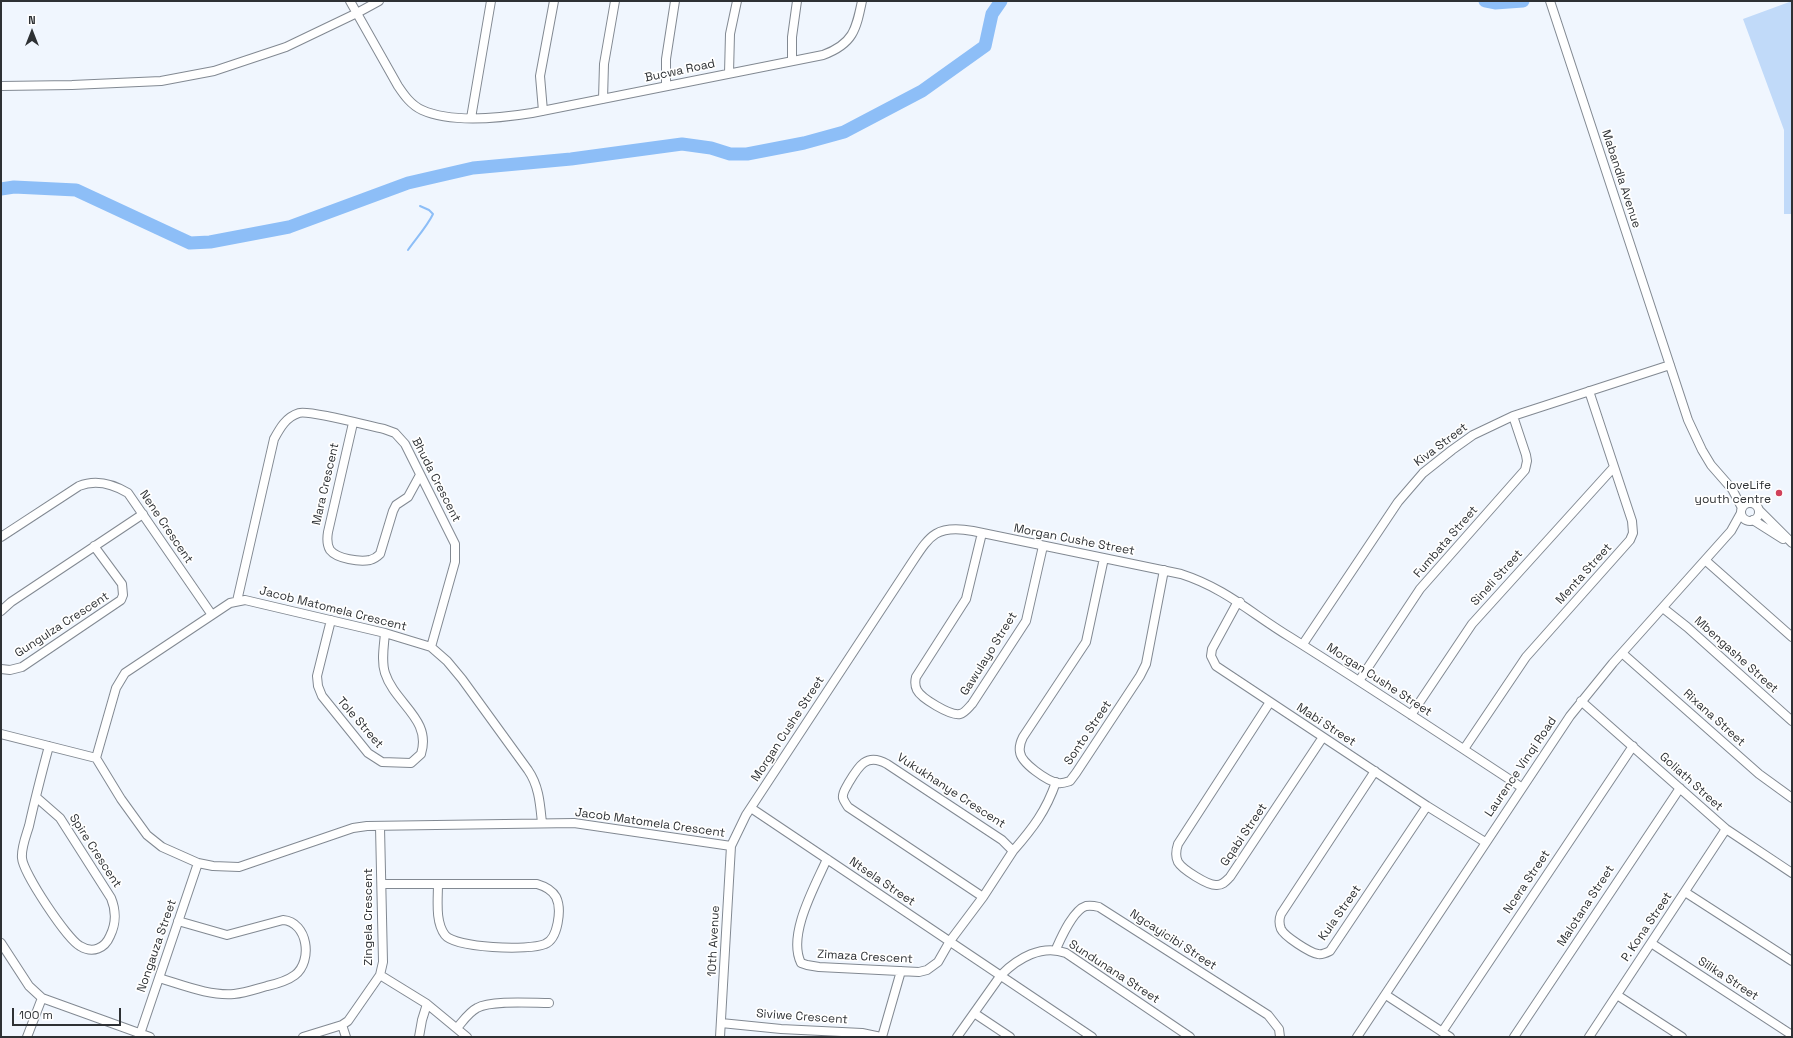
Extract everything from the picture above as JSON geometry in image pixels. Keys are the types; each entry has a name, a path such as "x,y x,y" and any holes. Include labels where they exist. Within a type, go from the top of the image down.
{"street":[{"name":"Bucwa Road","path":"350,1 405,97 422,110 438,114 471,118 515,116 543,111 823,55 846,44 854,30 862,1"},
{"path":"1,86 72,85 161,81 214,71 286,47 379,1"},
{"path":"471,118 491,1"},
{"path":"543,111 540,76 554,1"},
{"path":"603,99 604,64 615,1"},
{"path":"666,86 666,58 675,1"},
{"path":"729,73 730,34 736,1"},
{"path":"792,61 792,37 797,1"},
{"name":"Mabandla Avenue","path":"1551,5 1688,420 1710,465 1732,489"},
{"name":"Kiva Street","path":"1303,644 1398,502 1415,481 1434,463 1473,435 1513,416 1670,365"},
{"name":"Menta Street","path":"1464,750 1526,657 1632,537 1634,529 1632,521 1589,391"},
{"name":"Bhuda Crescent","path":"237,601 274,439 280,427 292,416 306,412 384,429 400,437 405,444 455,544 455,562 432,647"},
{"name":"Fumbata Street","path":"1359,681 1420,589 1525,470 1527,461 1526,455 1513,416"},
{"name":"Mara Crescent","path":"353,423 327,536 330,550 333,553 339,556 358,560 370,560 376,558 380,554 396,505 408,497 420,475"},
{"name":"Sineli Street","path":"1411,715 1477,618 1614,467"},
{"name":"Nene Crescent","path":"1,537 79,486 92,482 120,488 128,493 212,615"},
{"path":"1732,489 1750,503 1756,505 1759,510 1792,542"},
{"path":"1732,489 1742,511 1750,520 1792,542"},
{"path":"1742,511 1745,504 1750,503"},
{"path":"1750,520 1758,516 1759,510"},
{"name":"Laurence Vinqi Road","path":"1357,1037 1386,995 1521,787 1581,701 1731,531 1742,511"},
{"path":"1,611 6,606 143,514"},
{"name":"Laurence Vinqi Road","path":"1731,531 1750,520"},
{"name":"Morgan Cushe Street","path":"731,846 738,829 751,808 926,543 939,532 951,528 1164,570 1203,581 1240,602 1290,638 1303,644 1521,787"},
{"name":"Gawulayo Street","path":"982,533 966,599 916,677 917,691 952,713 960,714 972,704 1026,621 1043,546"},
{"name":"Gungulza Crescent","path":"1,669 10,670 22,667 121,600 123,594 122,584 94,546"},
{"path":"950,941 983,896 1013,851 1033,828 1041,816 1056,782 1040,774 1027,764 1021,757 1021,743 1023,737 1086,642 1104,558"},
{"path":"1705,560 1792,638"},
{"name":"Sonto Street","path":"1056,782 1070,781 1076,774 1140,676 1146,664 1164,570"},
{"name":"Jacob Matomela Crescent","path":"542,823 535,780 462,679 447,661 432,647 385,633 260,602 245,600 230,603 125,674 116,688 96,758 126,806 147,835 162,846 198,862 213,866 239,867 353,828 542,823 589,825 731,846"},
{"name":"Mabi Street","path":"1240,602 1236,605 1213,644 1211,659 1216,666 1427,806 1485,842"},
{"name":"Mbengashe Street","path":"1663,608 1687,627 1792,721"},
{"name":"Tole Street","path":"331,620 317,676 318,686 322,696 368,753 382,762 411,763 421,754 424,736 418,721 396,694 385,672 385,633"},
{"name":"Rixana Street","path":"1622,653 1759,774 1792,798"},
{"name":"Goliath Street","path":"1581,701 1726,829 1792,873"},
{"name":"Gqabi Street","path":"1270,702 1178,844 1176,853 1180,864 1206,883 1217,886 1222,884 1230,877 1323,737"},
{"path":"1,734 96,758"},
{"name":"Spire Crescent","path":"36,797 60,818 111,898 115,912 113,928 105,945 100,948 93,950 86,949 72,939 34,885 23,864 22,853 36,797 49,746"},
{"name":"Ncera Street","path":"1442,1032 1633,746"},
{"name":"Vukukhanye Crescent","path":"983,896 848,807 843,799 843,795 854,774 861,764 865,762 872,760 882,761 1002,840 1013,851"},
{"name":"Kula Street","path":"1375,771 1281,914 1279,921 1280,929 1288,937 1313,953 1321,954 1330,951 1427,806"},
{"name":"Malotana Street","path":"1514,1037 1680,788"},
{"name":"Ntsela Street","path":"751,808 1092,1037"},
{"name":"Zingela Crescent","path":"303,1037 342,1025 354,1014 380,975 383,962 380,827"},
{"name":"P. Kona Street","path":"1589,1037 1726,829"},
{"name":"10th Avenue","path":"720,1037 731,846"},
{"name":"Zimaza Crescent","path":"827,859 803,916 797,951 801,963 819,966 919,972 934,966 950,941"},
{"name":"Nongauza Street","path":"139,1035 198,862"},
{"path":"382,884 438,884 537,884 545,886 557,898 558,918 556,930 550,941 545,944 530,947 487,947 452,941 444,934 440,923 438,884"},
{"path":"1685,892 1792,961"},
{"name":"Ngcayicibi Street","path":"1056,949 1071,921 1082,908 1087,906 1099,907 1268,1015 1279,1029 1280,1037"},
{"path":"159,978 210,993 233,994 243,993 290,978 300,971 303,964 305,940 302,931 296,923 289,920 283,920 227,935 178,921"},
{"path":"1,943 29,986 42,998 139,1035 150,1037"},
{"name":"Silika Street","path":"1650,943 1792,1035"},
{"name":"Sundunana Street","path":"957,1037 1001,975 1010,966 1027,956 1044,950 1056,949 1066,953 1190,1037"},
{"path":"882,1037 901,970"},
{"path":"380,975 427,1004 467,1037"},
{"path":"1386,995 1450,1037"},
{"path":"1616,995 1682,1037"},
{"path":"27,1037 32,1020 42,998"},
{"path":"457,1028 470,1014 482,1006 520,1003 549,1003"},
{"path":"419,1037 427,1004"},
{"path":"974,1013 1010,1037"},
{"name":"Siviwe Crescent","path":"721,1023 781,1033 862,1033 882,1037"},
{"path":"342,1025 346,1037"}],"shaded area":[{"path":"1792,1 1792,214 1784,214 1784,130 1743,19"}],"waterway":[{"path":"1,189 14,187 76,190 190,243 210,242 289,227 408,183 473,168 571,159 682,144 711,148 730,154 747,154 804,143 844,132 922,91 985,46 992,14 1001,1"},
{"path":"1485,1 1495,3 1523,1"},
{"path":"408,250 425,228 433,214 429,210 420,206"}],"place":[{"name":"loveLife youth centre","path":"1779,493"}]}
